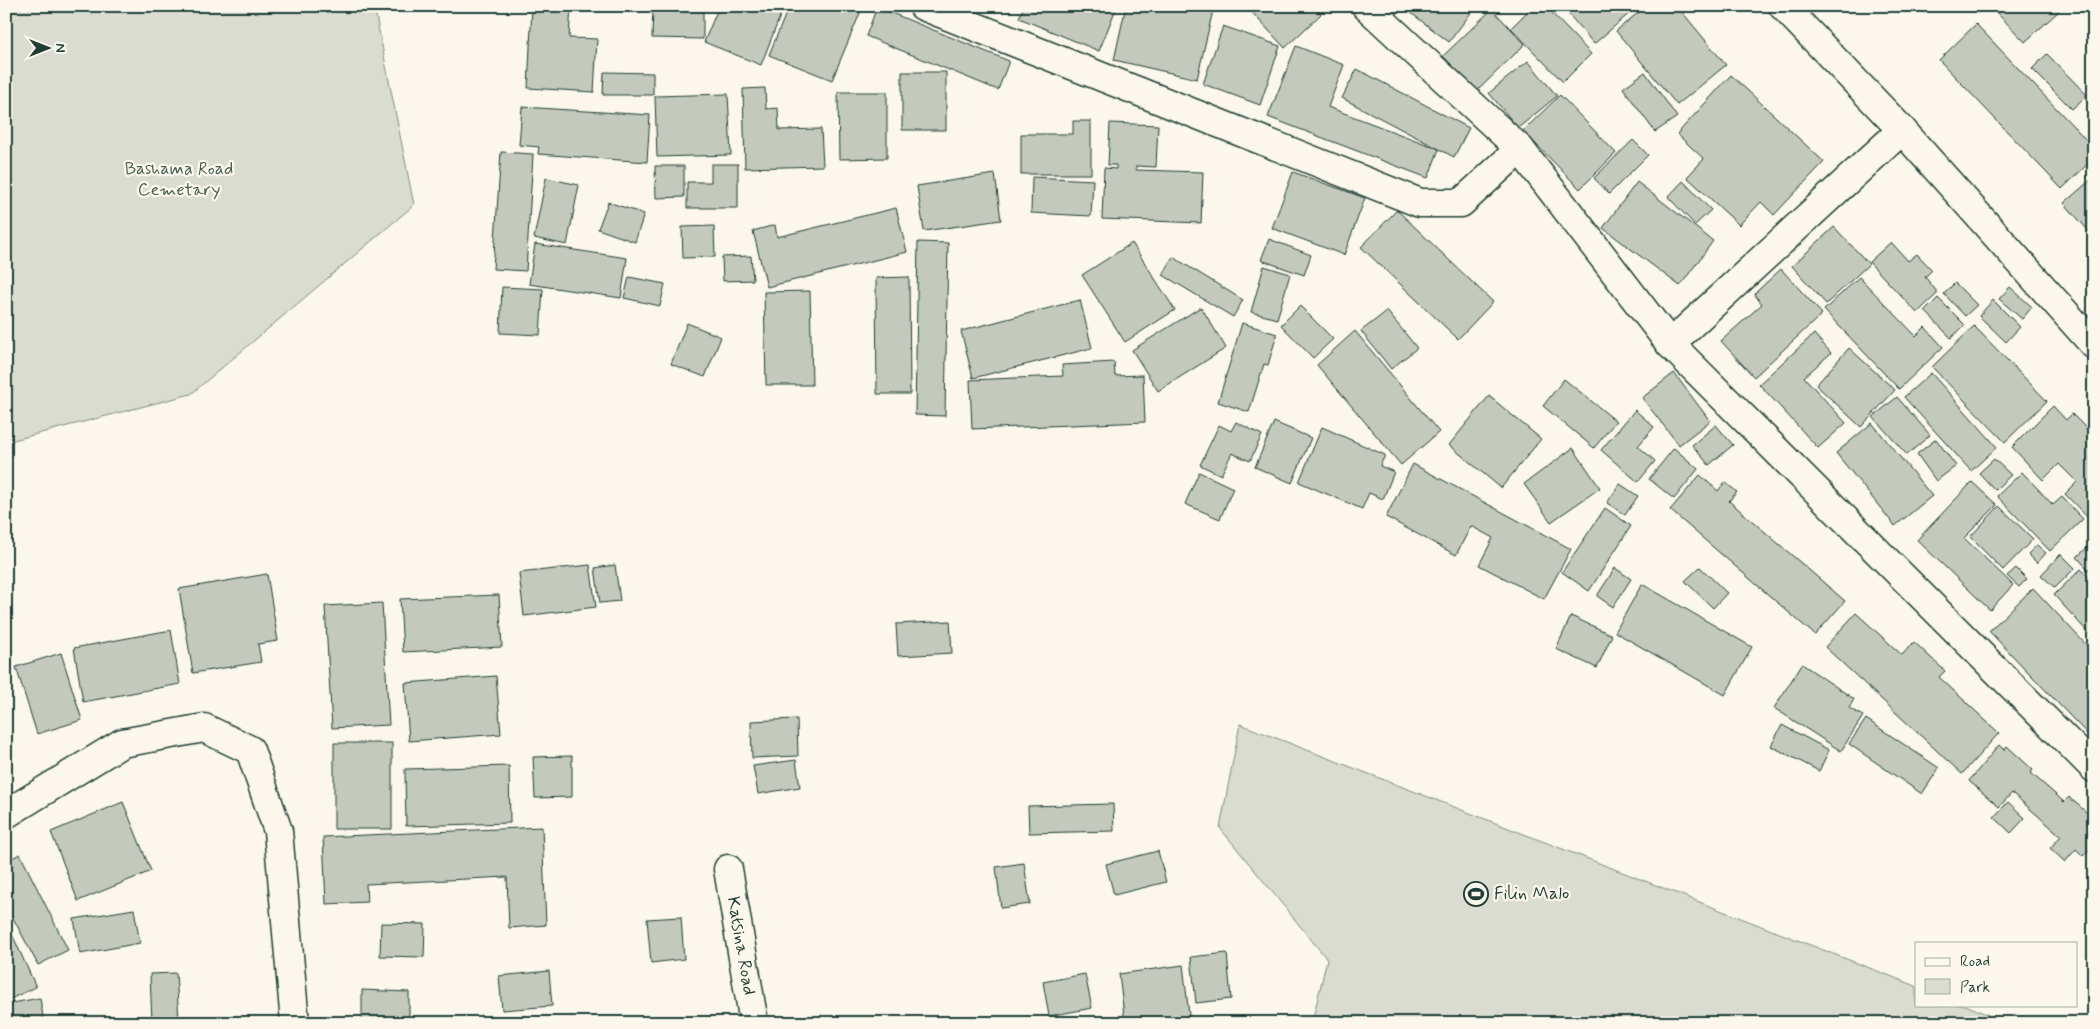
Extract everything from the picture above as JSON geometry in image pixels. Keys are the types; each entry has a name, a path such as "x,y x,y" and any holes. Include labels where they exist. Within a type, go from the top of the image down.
{"street":[{"path":"923,6 1420,204 1461,203 1520,149"},
{"path":"1366,6 1520,149 1670,344 2094,768"},
{"path":"1784,6 1902,130 2094,345"},
{"path":"1670,344 1902,130"},
{"path":"6,814 122,743 204,728 250,750 278,831 295,1023"},
{"name":"Katsina Road","path":"728,869 754,1023"}],"green space":[{"name":"Bashama Road Cemetary","path":"6,6 374,6 414,205 191,394 6,442"},
{"name":"Filin Malo","path":"1240,724 1915,986 1915,1006 1968,1006 2006,1023 1312,1023 1327,959 1220,828"}],"building":[{"path":"532,6 571,6 569,38 597,39 594,92 528,88"},
{"path":"653,6 703,6 703,39 652,38"},
{"path":"719,6 784,6 761,65 704,42"},
{"path":"789,6 863,6 832,80 769,55"},
{"path":"1024,6 1117,6 1099,51 1019,18"},
{"path":"1126,6 1214,6 1197,79 1114,60"},
{"path":"1246,6 1314,6 1321,14 1285,48"},
{"path":"1402,6 1476,6 1449,42"},
{"path":"1533,6 1545,6 1591,54 1563,82 1511,28"},
{"path":"1549,6 1562,6 1553,13"},
{"path":"1571,6 1628,6 1632,11 1594,44 1566,11"},
{"path":"1646,6 1677,6 1726,65 1677,105 1616,31"},
{"path":"1998,6 2055,6 2059,11 2025,42 1994,10"},
{"path":"877,7 1009,61 998,90 866,36"},
{"path":"1492,9 1525,44 1477,91 1443,56"},
{"path":"1976,24 2094,148 2094,158 2062,189 1939,60"},
{"path":"1223,26 1280,46 1260,105 1203,84"},
{"path":"1296,46 1344,65 1328,107 1439,149 1428,178 1268,117"},
{"path":"2047,54 2087,95 2072,109 2032,69"},
{"path":"1528,61 1557,96 1518,128 1489,93"},
{"path":"1357,69 1469,128 1454,157 1342,98"},
{"path":"604,72 653,73 653,95 603,95"},
{"path":"902,72 946,72 946,130 902,130"},
{"path":"1645,72 1677,117 1655,132 1623,88"},
{"path":"1731,75 1824,162 1774,215 1761,202 1739,225 1687,177 1704,159 1677,134"},
{"path":"765,88 766,109 778,108 779,130 821,129 823,166 745,168 743,89"},
{"path":"838,92 887,92 887,158 839,159"},
{"path":"728,94 731,155 657,157 655,96"},
{"path":"1560,95 1616,153 1580,189 1523,131"},
{"path":"522,107 650,115 647,162 538,154 539,147 519,145"},
{"path":"1073,121 1091,121 1091,174 1021,174 1021,134 1073,134"},
{"path":"1110,123 1158,125 1156,167 1136,166 1136,170 1203,172 1201,223 1102,219 1104,168 1116,169 1116,165 1108,165"},
{"path":"1633,140 1648,155 1609,194 1594,178"},
{"path":"501,152 533,154 526,271 493,269"},
{"path":"711,164 738,164 738,208 687,208 687,182 711,182"},
{"path":"655,166 684,166 684,197 656,198"},
{"path":"1293,172 1365,198 1344,255 1272,228"},
{"path":"995,174 1001,220 924,231 917,186"},
{"path":"1032,177 1093,180 1091,216 1031,213"},
{"path":"2094,177 2094,237 2064,203"},
{"path":"546,178 579,185 567,245 534,238"},
{"path":"1683,181 1711,210 1695,225 1668,197"},
{"path":"1637,182 1713,241 1680,286 1603,228"},
{"path":"608,202 644,214 635,242 598,229"},
{"path":"896,208 907,252 767,287 753,231 775,225 777,237"},
{"path":"1397,210 1493,302 1458,339 1361,247"},
{"path":"714,226 715,257 683,258 682,227"},
{"path":"1834,227 1869,264 1826,304 1792,266"},
{"path":"1269,239 1311,255 1304,275 1261,260"},
{"path":"918,242 948,243 945,416 915,415"},
{"path":"1891,242 1908,261 1917,254 1932,270 1925,277 1938,293 1917,313 1869,262"},
{"path":"1132,243 1175,310 1125,342 1082,275"},
{"path":"535,244 627,258 621,298 529,284"},
{"path":"751,256 753,280 723,281 722,257"},
{"path":"1173,257 1243,300 1233,317 1163,275"},
{"path":"1264,266 1290,274 1277,319 1251,312"},
{"path":"1781,269 1822,314 1754,377 1721,341 1762,304 1754,294"},
{"path":"629,277 665,284 660,306 624,298"},
{"path":"909,277 910,394 877,394 876,278"},
{"path":"1859,277 1916,336 1925,327 1943,347 1899,389 1824,310"},
{"path":"1955,283 1977,305 1965,316 1944,294"},
{"path":"502,287 543,289 540,335 500,333"},
{"path":"2010,287 2032,307 2022,319 1999,299"},
{"path":"810,291 812,385 766,385 764,292"},
{"path":"1938,298 1965,325 1951,338 1925,311"},
{"path":"1080,300 1092,348 973,378 961,331"},
{"path":"1993,300 2020,327 2006,342 1979,316"},
{"path":"1300,306 1333,339 1313,358 1281,325"},
{"path":"1201,307 1226,348 1158,391 1132,350"},
{"path":"1387,311 1417,348 1391,369 1361,331"},
{"path":"687,323 721,337 705,377 671,364"},
{"path":"1242,323 1277,334 1268,365 1264,364 1249,412 1218,402"},
{"path":"1974,326 2047,401 2005,442 1932,367"},
{"path":"1355,331 1439,432 1401,465 1317,365"},
{"path":"1814,334 1831,353 1804,377 1846,423 1818,448 1759,384"},
{"path":"1849,348 1895,390 1861,427 1816,385"},
{"path":"1114,362 1115,376 1143,375 1145,422 972,429 970,380 1063,376 1062,365"},
{"path":"1674,373 1710,421 1679,445 1642,398"},
{"path":"1931,373 1997,447 1971,471 1904,397"},
{"path":"1564,379 1616,421 1594,448 1543,406"},
{"path":"1489,396 1541,439 1501,488 1449,445"},
{"path":"1897,397 1930,435 1907,455 1873,417"},
{"path":"2053,406 2066,420 2072,414 2094,436 2094,517 2090,520 2065,494 2077,482 2059,464 2043,480 2012,447"},
{"path":"1635,410 1654,427 1638,446 1655,461 1638,482 1601,450"},
{"path":"1236,422 1262,435 1250,461 1232,453 1221,475 1200,465 1219,425 1231,431"},
{"path":"1274,422 1311,438 1292,483 1255,467"},
{"path":"1872,423 1932,496 1895,526 1836,453"},
{"path":"1716,425 1733,445 1709,465 1692,445"},
{"path":"1322,427 1385,455 1380,466 1394,472 1383,499 1369,493 1362,509 1299,482"},
{"path":"1936,439 1956,466 1936,481 1917,454"},
{"path":"1573,448 1600,488 1551,522 1524,484"},
{"path":"1674,448 1698,469 1674,499 1649,479"},
{"path":"1994,459 2011,475 1995,490 1979,473"},
{"path":"1413,464 1571,549 1544,599 1479,565 1493,538 1471,526 1456,555 1386,517"},
{"path":"1199,472 1233,488 1220,519 1185,504"},
{"path":"2022,472 2053,505 2062,497 2083,519 2050,551 1997,496"},
{"path":"1700,475 1718,491 1725,482 1737,492 1729,501 1845,601 1815,635 1670,510"},
{"path":"1972,482 1997,505 1964,538 2013,585 1990,610 1917,540"},
{"path":"1620,484 1638,496 1625,515 1607,503"},
{"path":"1999,506 2033,539 2003,570 1970,537"},
{"path":"1605,508 1631,526 1589,591 1562,572"},
{"path":"2094,541 2094,576 2077,557"},
{"path":"2037,545 2046,553 2037,563 2028,554"},
{"path":"2061,554 2075,568 2055,588 2041,575"},
{"path":"590,565 596,607 524,616 519,573"},
{"path":"615,565 620,601 600,603 595,568"},
{"path":"1700,567 1727,593 1713,608 1685,581"},
{"path":"1615,568 1631,579 1613,607 1597,596"},
{"path":"2016,568 2027,579 2019,587 2007,576"},
{"path":"2081,569 2094,583 2094,639 2054,595"},
{"path":"267,574 278,641 258,644 261,662 193,673 179,589"},
{"path":"1642,584 1752,647 1725,695 1615,632"},
{"path":"2033,588 2094,653 2094,741 1989,631"},
{"path":"499,595 502,647 403,652 400,599"},
{"path":"382,603 389,725 332,728 325,606"},
{"path":"1856,613 1902,655 1914,642 1945,671 1939,677 1999,733 1962,774 1825,647"},
{"path":"1571,616 1612,635 1597,668 1556,649"},
{"path":"950,621 952,653 898,656 896,624"},
{"path":"171,630 180,684 83,702 74,648"},
{"path":"61,653 82,720 37,734 16,667"},
{"path":"1802,664 1854,699 1849,708 1863,716 1841,751 1774,708"},
{"path":"496,676 501,734 409,741 405,683"},
{"path":"797,719 798,756 752,758 751,721"},
{"path":"1866,719 1939,768 1922,794 1849,744"},
{"path":"1782,725 1829,750 1819,771 1771,746"},
{"path":"334,743 392,743 392,829 334,829"},
{"path":"1999,745 2004,750 2007,746 2033,770 2031,773 2064,802 2069,797 2094,819 2094,845 2083,856 2076,849 2065,862 2050,848 2061,836 2012,793 1999,807 1969,781"},
{"path":"572,756 572,797 535,798 533,757"},
{"path":"796,760 800,787 758,794 753,766"},
{"path":"509,766 510,823 406,826 405,769"},
{"path":"123,802 151,871 78,901 51,832"},
{"path":"2008,802 2025,818 2011,833 1994,817"},
{"path":"1113,804 1114,831 1029,833 1028,806"},
{"path":"542,827 546,925 509,928 507,877 366,884 367,902 326,904 323,837"},
{"path":"1158,851 1166,882 1114,895 1106,864"},
{"path":"20,854 68,950 38,965 12,916 6,919 6,861"},
{"path":"1024,863 1030,904 1001,908 996,867"},
{"path":"134,909 140,943 80,954 74,919"},
{"path":"681,917 684,959 651,963 647,919"},
{"path":"381,923 425,924 424,957 380,956"},
{"path":"11,932 36,987 6,1001 6,934"},
{"path":"1227,953 1231,999 1196,1003 1191,957"},
{"path":"1183,965 1190,1023 1125,1023 1119,974"},
{"path":"549,971 552,1006 502,1010 499,976"},
{"path":"176,973 179,1020 152,1022 150,974"},
{"path":"1085,974 1092,1008 1049,1016 1043,982"},
{"path":"362,990 409,992 409,1023 362,1023"},
{"path":"40,998 44,1023 8,1023 6,1004"},
{"path":"703,1020 703,1023 672,1022"}],"place":[{"name":"Filin Malo","path":"1476,894"}]}
